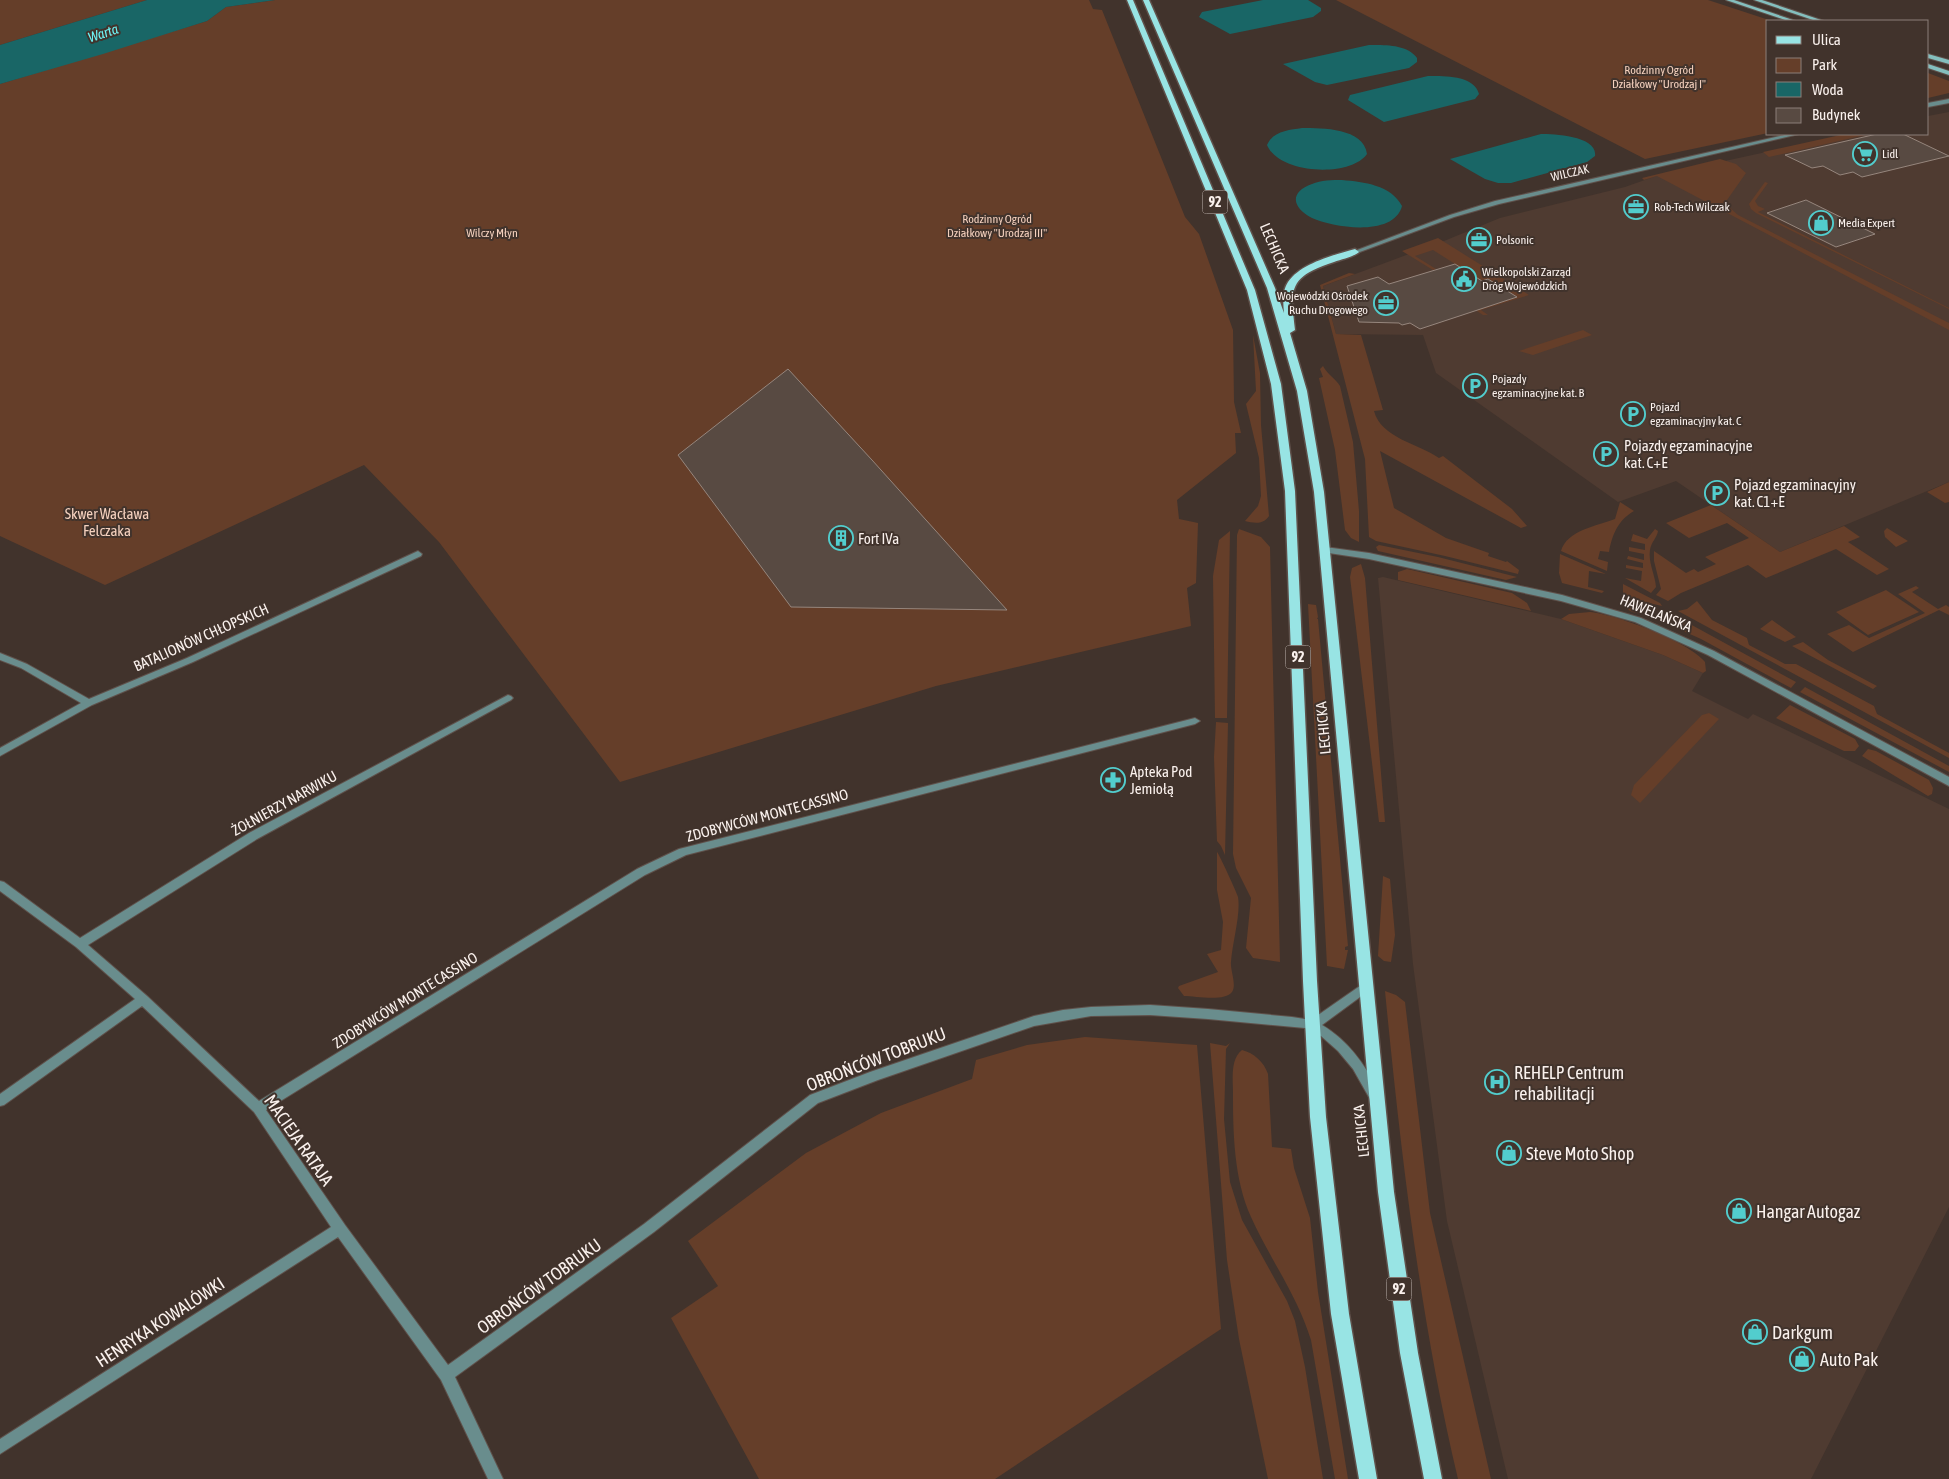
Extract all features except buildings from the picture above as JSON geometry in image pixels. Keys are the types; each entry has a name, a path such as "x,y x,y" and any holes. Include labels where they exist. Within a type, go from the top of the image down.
{"main road":[{"name":"LECHICKA","path":"1130,0 1245,273 1264,335 1276,384 1290,490 1318,1117 1331,1249 1368,1479"},
{"name":"LECHICKA","path":"1146,0 1263,267 1292,353 1302,391 1314,454 1367,986 1376,1098 1400,1297 1433,1479"},
{"path":"1292,353 1288,298 1290,284 1305,271 1355,252"}],"street":[{"path":"1730,0 1790,20"},
{"path":"1757,0 1818,20"},
{"path":"1929,56 1949,62"},
{"path":"1929,66 1949,73"},
{"path":"1929,105 1949,101"},
{"name":"WILCZAK","path":"1355,252 1373,244 1490,204 1792,135"},
{"name":"HAWELAŃSKA","path":"1324,550 1369,556 1543,593 1610,610 1638,620 1711,653 1949,782"},
{"name":"BATALIONÓW CHŁOPSKICH","path":"0,752 89,703 190,660 418,554"},
{"path":"0,656 24,666 89,703"},
{"name":"ŻOŁNIERZY NARWIKU","path":"80,944 253,836 508,698"},
{"name":"ZDOBYWCÓW MONTE CASSINO","path":"258,1108 641,872 683,852 1195,721"},
{"name":"MACIEJA RATAJA","path":"0,885 80,944 143,999 258,1108 340,1230 446,1375 496,1479"},
{"path":"1313,1025 1367,986"},
{"path":"0,1101 143,999"},
{"name":"OBROŃCÓW TOBRUKU","path":"446,1375 649,1228 814,1099 939,1052 1034,1020 1062,1014 1117,1009 1313,1025 1330,1035 1350,1055 1361,1070 1376,1098"},
{"name":"HENRYKA KOWALÓWKI","path":"0,1446 340,1230"}],"shaded area":[{"path":"1949,112 1949,482 1780,552 1676,481 1618,502 1436,373 1423,335 1336,334 1323,286 1500,218 1625,187 1656,176 1844,135 1929,135 1929,116"},
{"path":"1383,577 1561,619 1663,655 1703,673 1692,691 1748,719 1753,714 1949,809 1949,1207 1811,1479 1508,1479 1447,1221 1413,964 1378,578"}],"green space":[{"path":"0,0 147,0 0,45"},
{"name":"Wilczy Młyn","path":"275,0 1089,0 1093,9 1102,10 1185,217 1199,234 1233,330 1234,402 1241,433 1235,433 1236,453 1177,500 1179,519 1198,523 1196,583 1187,588 1191,626 936,686 620,782 439,542 364,465 105,585 0,536 0,84 207,21 226,7"},
{"name":"Rodzinny Ogród Działkowy \"Urodzaj I\"","path":"1336,0 1708,0 1769,20 1766,20 1766,133 1645,159"},
{"path":"1929,73 1949,81 1949,93 1929,98"},
{"path":"1840,135 1865,135 1769,157 1763,152"},
{"path":"1720,159 1736,164 1746,173 1727,200 1729,207 1738,215 1949,323 1949,330 1657,176 1644,180 1642,178"},
{"path":"1765,182 1768,183 1755,201 1758,206 1765,209 1758,212 1949,309 1756,213 1749,204"},
{"path":"1438,238 1529,295 1481,310 1488,315 1483,315 1471,307 1486,307 1517,297 1488,279 1482,281 1433,250 1415,256 1436,269 1433,270 1402,251"},
{"path":"1349,273 1355,274 1323,286 1336,334 1361,335 1383,410 1374,411 1378,420 1392,434 1439,458 1443,456 1512,509 1527,526 1521,528 1380,451 1394,508 1446,538 1489,553 1488,556 1507,561 1519,570 1518,574 1376,541 1369,537 1365,459 1320,285"},
{"path":"1583,330 1592,335 1533,355 1519,351"},
{"path":"1253,335 1260,373 1261,425 1269,516 1264,521 1258,523 1245,521 1258,506 1261,496 1259,458 1246,404 1256,391"},
{"path":"1323,366 1340,386 1353,442 1359,511 1359,542 1351,538 1345,530 1335,450 1319,378 1323,377 1320,369"},
{"path":"1949,482 1949,502 1945,503 1927,492"},
{"path":"1620,502 1634,511 1620,523 1609,552 1600,551 1598,559 1608,562 1607,571 1561,551 1569,538 1576,533 1615,519"},
{"path":"1711,505 1780,552 1844,526 1860,537 1848,542 1889,569 1877,575 1836,549 1766,578 1748,565 1681,593 1668,601 1656,595 1661,589 1654,561 1654,551 1686,573 1694,569 1698,572 1716,564 1705,557 1749,538 1727,523 1689,538 1666,523"},
{"path":"1887,528 1908,541 1896,547 1885,537 1884,531"},
{"path":"1239,529 1261,537 1270,547 1280,962 1253,958 1246,948 1251,898 1236,868 1233,854 1237,535"},
{"path":"1655,529 1658,531 1651,547 1650,555 1656,587 1651,593 1625,578 1641,581 1642,571 1626,568 1626,565 1643,568 1643,563 1627,559 1628,556 1644,560 1644,554 1629,551 1629,547 1645,550 1645,544 1631,541 1633,534 1647,539"},
{"path":"1230,531 1227,718 1215,718 1213,576 1219,540"},
{"path":"1379,545 1438,557 1517,577 1506,580 1378,551 1376,547"},
{"path":"1560,554 1606,574 1589,571 1588,587 1604,591 1602,593 1562,583 1559,573"},
{"path":"1361,564 1365,578 1385,822 1379,822 1350,577 1352,568"},
{"path":"1407,569 1512,593 1527,603 1531,611 1398,580 1398,572"},
{"path":"1623,584 1660,603 1662,606 1623,597"},
{"path":"1916,586 1919,588 1912,592 1938,609 1946,605 1949,607 1949,615 1939,610 1853,652 1827,634 1849,625 1869,638 1925,613 1898,594"},
{"path":"1886,590 1919,612 1868,635 1836,612"},
{"path":"1621,600 1658,609 1648,613 1632,612 1627,609"},
{"path":"1697,601 1712,620 1747,638 1749,645 1785,664 1796,664 1874,706 1877,714 1949,753 1949,758 1678,611 1687,609"},
{"path":"1308,604 1316,605 1318,617 1348,946 1345,947 1345,950 1348,950 1344,969 1327,966"},
{"path":"1590,612 1633,623 1669,638 1697,654 1705,662 1706,671 1703,673 1663,655 1561,619 1569,614"},
{"path":"1668,612 1796,682 1791,688 1701,639 1665,623 1661,617"},
{"path":"1772,620 1796,637 1785,642 1760,629"},
{"path":"1803,642 1828,660 1877,686 1873,689 1792,646"},
{"path":"1805,687 1949,766 1949,772 1800,692"},
{"path":"1790,705 1855,739 1859,746 1855,751 1844,751 1776,718"},
{"path":"1709,713 1719,719 1640,803 1631,795 1634,785 1702,715"},
{"path":"1216,722 1228,723 1225,855 1217,841 1214,757"},
{"path":"1868,749 1876,751 1929,780 1933,788 1932,794 1928,796 1862,756"},
{"path":"1217,852 1238,897 1239,904 1231,962 1234,982 1233,989 1228,995 1217,998 1184,996 1178,988 1179,986 1218,972 1207,954 1221,950 1223,922 1217,890"},
{"path":"1383,876 1390,879 1395,935 1391,962 1384,961 1378,956"},
{"path":"1385,991 1396,995 1405,1002 1430,1213 1491,1479 1458,1479 1422,1298 1405,1175"},
{"path":"1085,1037 1197,1045 1221,1329 995,1479 759,1479 671,1318 718,1286 688,1241 806,1153 881,1113 972,1079 976,1060 1027,1045"},
{"path":"1210,1043 1226,1046 1230,1043 1226,1049 1224,1119 1230,1182 1242,1220 1287,1301 1295,1321 1305,1367 1323,1479 1268,1479 1239,1339 1227,1260"},
{"path":"1242,1050 1251,1053 1258,1059 1268,1074 1272,1147 1291,1149 1294,1168 1310,1218 1318,1292 1348,1479 1335,1479 1311,1340 1291,1292 1251,1217 1241,1187 1234,1140 1233,1076 1234,1064"}],"water":[{"name":"Warta","path":"147,0 275,0 226,7 207,21 0,84 0,45"},
{"path":"1263,0 1308,0 1321,8 1321,11 1313,17 1230,34 1199,17 1202,12"},
{"path":"1369,45 1388,45 1407,50 1413,53 1417,58 1417,62 1409,68 1327,85 1315,82 1283,64"},
{"path":"1428,76 1465,80 1476,88 1479,94 1475,99 1384,122 1348,100 1350,95"},
{"path":"1302,128 1331,129 1350,134 1364,145 1367,154 1358,162 1346,167 1315,169 1299,167 1285,162 1274,155 1267,145 1277,134"},
{"path":"1541,134 1583,140 1594,149 1595,156 1587,162 1511,183 1498,183 1485,179 1450,159"},
{"path":"1342,180 1376,186 1391,193 1402,206 1397,216 1388,222 1376,226 1348,227 1322,222 1300,210 1296,200 1299,191 1319,182"}],"place":[{"name":"Lidl","path":"1865,154"},
{"name":"Rob-Tech Wilczak","path":"1636,207"},
{"name":"Media Expert","path":"1821,223"},
{"name":"Polsonic","path":"1479,240"},
{"name":"Wielkopolski Zarząd Dróg Wojewódzkich","path":"1464,279"},
{"name":"Wojewódzki Ośrodek Ruchu Drogowego","path":"1386,303"},
{"name":"Pojazdy egzaminacyjne kat. B","path":"1475,386"},
{"name":"Pojazd egzaminacyjny kat. C","path":"1633,414"},
{"name":"Pojazdy egzaminacyjne kat. C+E","path":"1606,454"},
{"name":"Pojazd egzaminacyjny kat. C1+E","path":"1717,493"},
{"name":"Fort IVa","path":"841,538"},
{"name":"Apteka Pod Jemiołą","path":"1113,780"},
{"name":"REHELP Centrum rehabilitacji","path":"1497,1082"},
{"name":"Steve Moto Shop","path":"1509,1153"},
{"name":"Hangar Autogaz","path":"1739,1211"},
{"name":"Darkgum","path":"1755,1332"},
{"name":"Auto Pak","path":"1802,1359"}],"park label":[{"name":"Rodzinny Ogród Działkowy \"Urodzaj III\"","path":"997,226"},
{"name":"Skwer Wacława Felczaka","path":"107,522"}]}
